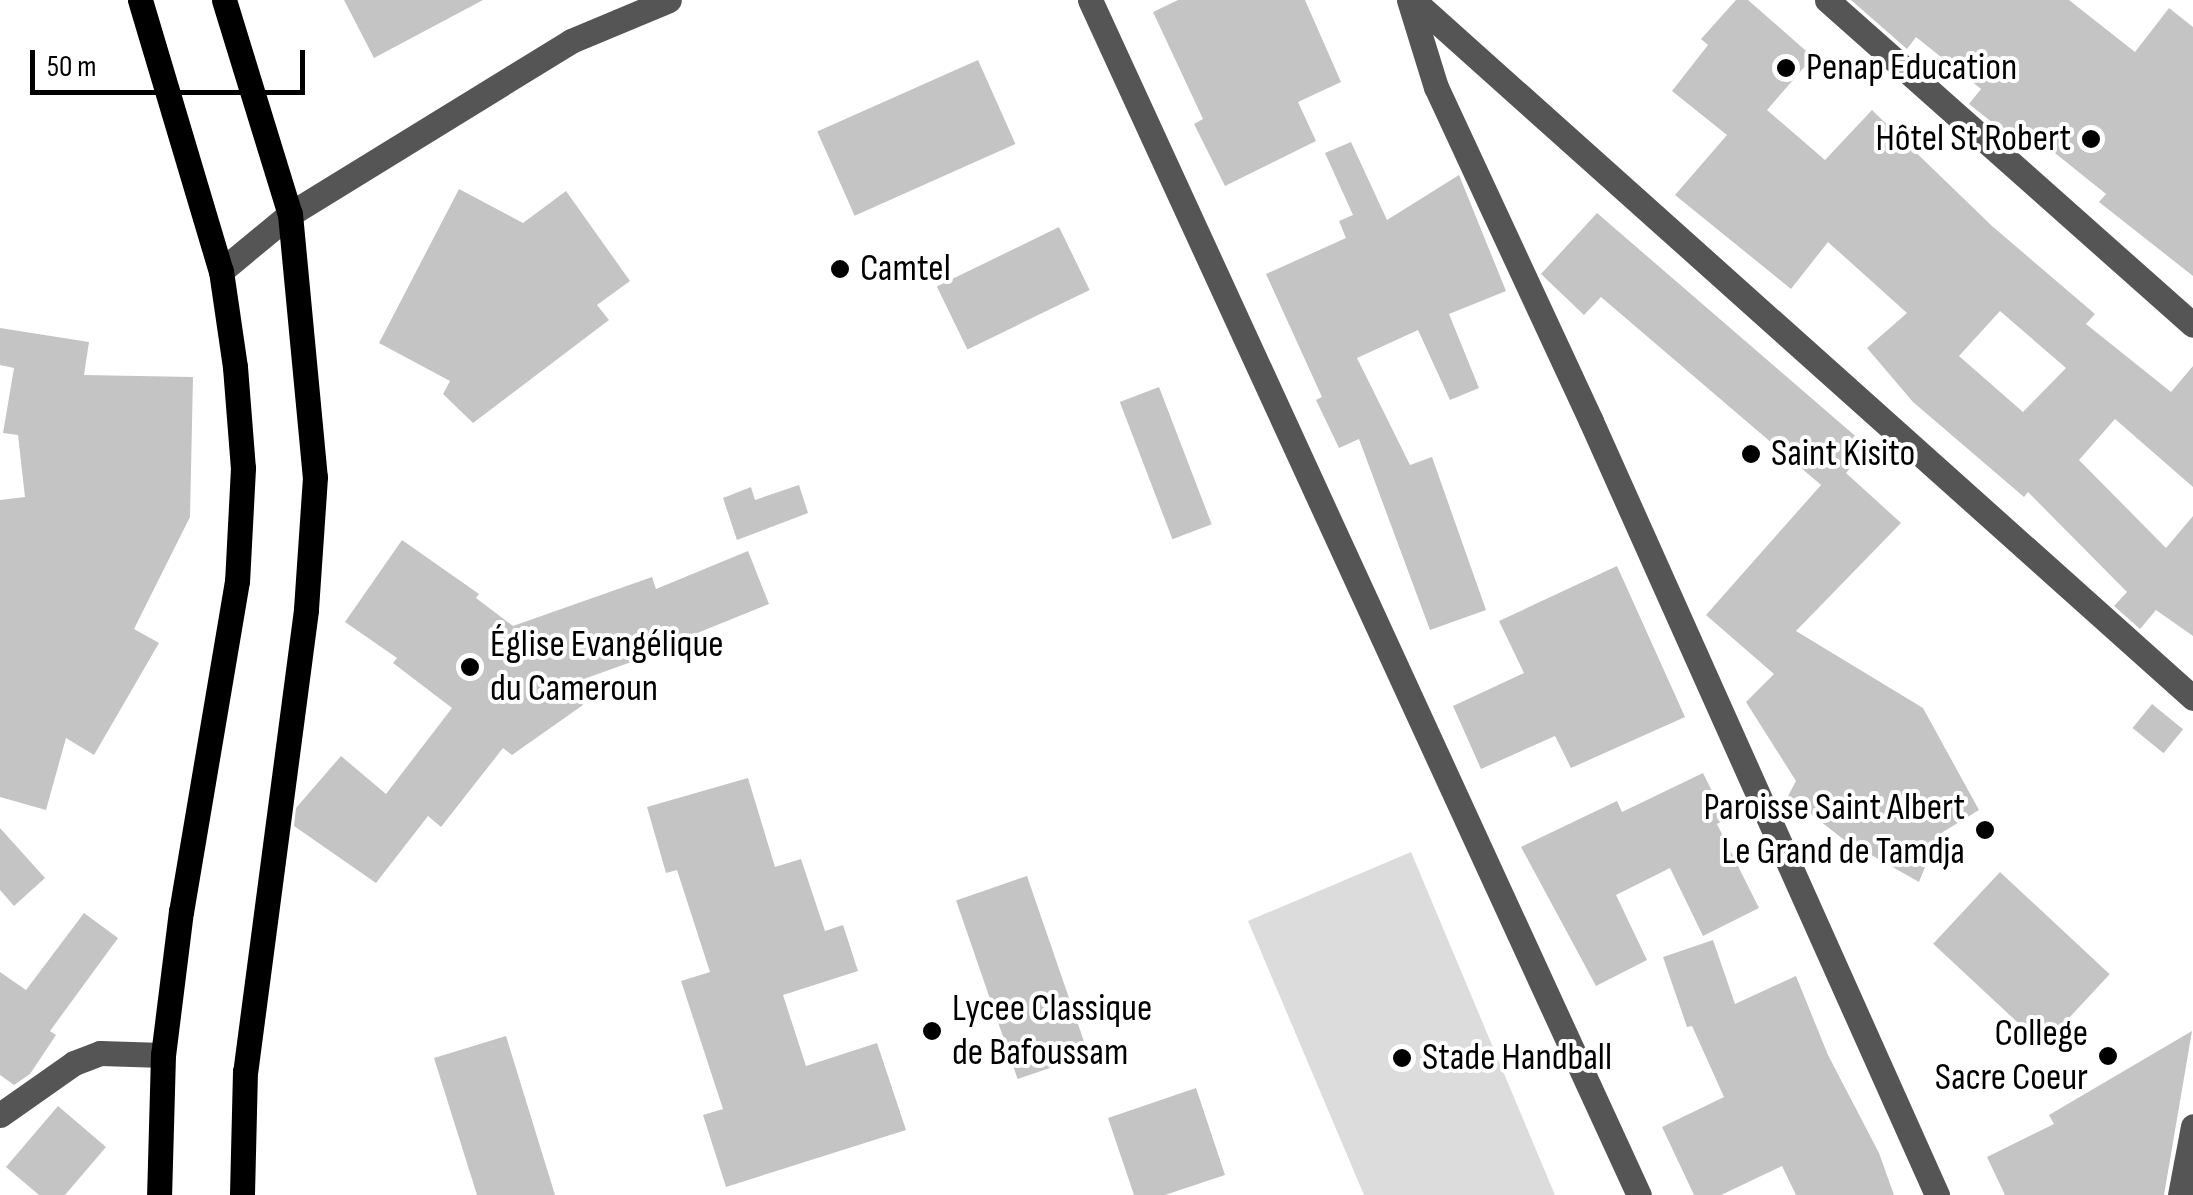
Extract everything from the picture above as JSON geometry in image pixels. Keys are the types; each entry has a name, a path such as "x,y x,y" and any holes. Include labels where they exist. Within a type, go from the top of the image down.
{"main road":[{"path":"140,0 220,271 236,367 243,468 238,581 181,912 163,1054 159,1195"},
{"path":"224,0 290,214 315,477 306,610 244,1071 242,1195"}],"street":[{"path":"220,271 290,214 570,41 669,0"},
{"path":"1090,0 1639,1195"},
{"path":"1411,0 2193,698"},
{"path":"1411,0 1436,87 1591,421 1936,1195"},
{"path":"1827,0 2193,325"},
{"path":"0,1115 74,1063 100,1053 163,1054"},
{"path":"2180,1195 2193,1126"}],"shaded area":[{"name":"Stade Handball","path":"1411,852 1555,1195 1364,1195 1248,921"}],"building":[{"path":"344,0 483,0 374,58"},
{"path":"1178,0 1305,0 1341,82 1298,102 1316,141 1225,186 1194,124 1203,119 1153,12"},
{"path":"1736,0 1748,0 1813,57 1767,110 1825,160 1872,110 1992,226 2095,314 2086,324 2171,392 2193,366 2193,487 2115,419 2079,460 2166,548 2193,516 2193,636 2156,610 2140,629 2114,606 2127,592 2028,492 2024,497 1913,402 1867,348 1907,313 1828,242 1791,289 1675,195 1727,135 1672,91 1708,45 1701,39","holes":["2000,311 2066,368 2023,412 1959,356"]},
{"path":"1851,0 2069,0 2135,52 2169,8 2193,27 2193,276 2099,202 2106,194 2035,137 2026,149 1969,104 1981,89 1916,37 1907,49"},
{"path":"978,60 1015,144 855,216 817,132"},
{"path":"1351,142 1387,220 1459,175 1506,291 1449,314 1479,388 1450,400 1418,330 1357,358 1410,465 1432,457 1486,610 1430,630 1359,439 1339,448 1316,400 1322,397 1266,274 1346,238 1339,221 1353,215 1325,153"},
{"path":"459,189 523,223 566,191 630,281 597,305 609,320 473,423 443,394 450,381 379,343"},
{"path":"1597,213 1868,447 1846,473 1901,523 1796,631 1923,708 1979,810 1938,835 1919,882 1843,839 1788,796 1796,781 1746,702 1774,674 1706,615 1821,485 1601,297 1584,315 1541,274"},
{"path":"1059,227 1090,290 967,350 937,287"},
{"path":"0,328 89,342 84,375 193,377 190,517 134,629 159,643 94,755 66,738 46,810 0,797 0,500 25,497 18,435 3,433 14,368 0,365"},
{"path":"1159,387 1212,524 1172,539 1120,402"},
{"path":"799,485 808,513 737,540 723,498 751,487 755,500"},
{"path":"402,540 479,594 476,598 513,626 652,577 656,589 748,551 769,604 675,642 676,646 567,685 583,705 512,755 503,748 441,827 428,816 376,883 294,826 296,808 341,756 386,794 452,708 393,663 397,658 345,622"},
{"path":"1617,566 1685,717 1571,768 1555,736 1481,769 1453,706 1524,673 1499,621"},
{"path":"2152,704 2183,729 2164,753 2132,728"},
{"path":"1703,773 1726,819 1717,824 1759,908 1703,936 1670,868 1616,895 1647,960 1596,986 1521,847 1617,801 1622,812"},
{"path":"748,778 775,867 801,859 825,931 843,925 858,971 783,995 806,1066 877,1043 906,1130 726,1187 703,1115 723,1109 681,981 710,972 677,870 666,873 647,807"},
{"path":"0,828 45,878 14,906 0,890"},
{"path":"2000,872 2110,974 2043,1046 1933,944"},
{"path":"1027,876 1089,1055 1018,1079 956,900"},
{"path":"84,913 118,938 50,1031 56,1035 30,1074 14,1085 0,1075 0,972 26,990"},
{"path":"1713,940 1735,1004 1796,976 1828,1055 1879,1153 1894,1195 1796,1195 1782,1166 1721,1195 1694,1195 1662,1127 1724,1097 1692,1026 1687,1027 1663,957"},
{"path":"2192,1031 2164,1195 2005,1195 1987,1157 2054,1124 2049,1115"},
{"path":"506,1036 555,1195 477,1195 434,1058"},
{"path":"1196,1088 1225,1175 1165,1195 1134,1195 1108,1118"},
{"path":"58,1106 106,1147 65,1195 39,1195 6,1167"}],"place":[{"name":"Penap Education","path":"1786,68"},
{"name":"Hôtel St Robert","path":"2091,139"},
{"name":"Camtel","path":"840,269"},
{"name":"Saint Kisito","path":"1751,454"},
{"name":"Église Evangélique du Cameroun","path":"470,667"},
{"name":"Paroisse Saint Albert Le Grand de Tamdja","path":"1985,830"},
{"name":"Lycee Classique de Bafoussam","path":"932,1031"},
{"name":"College Sacre Coeur","path":"2108,1056"},
{"name":"Stade Handball","path":"1402,1058"}]}
